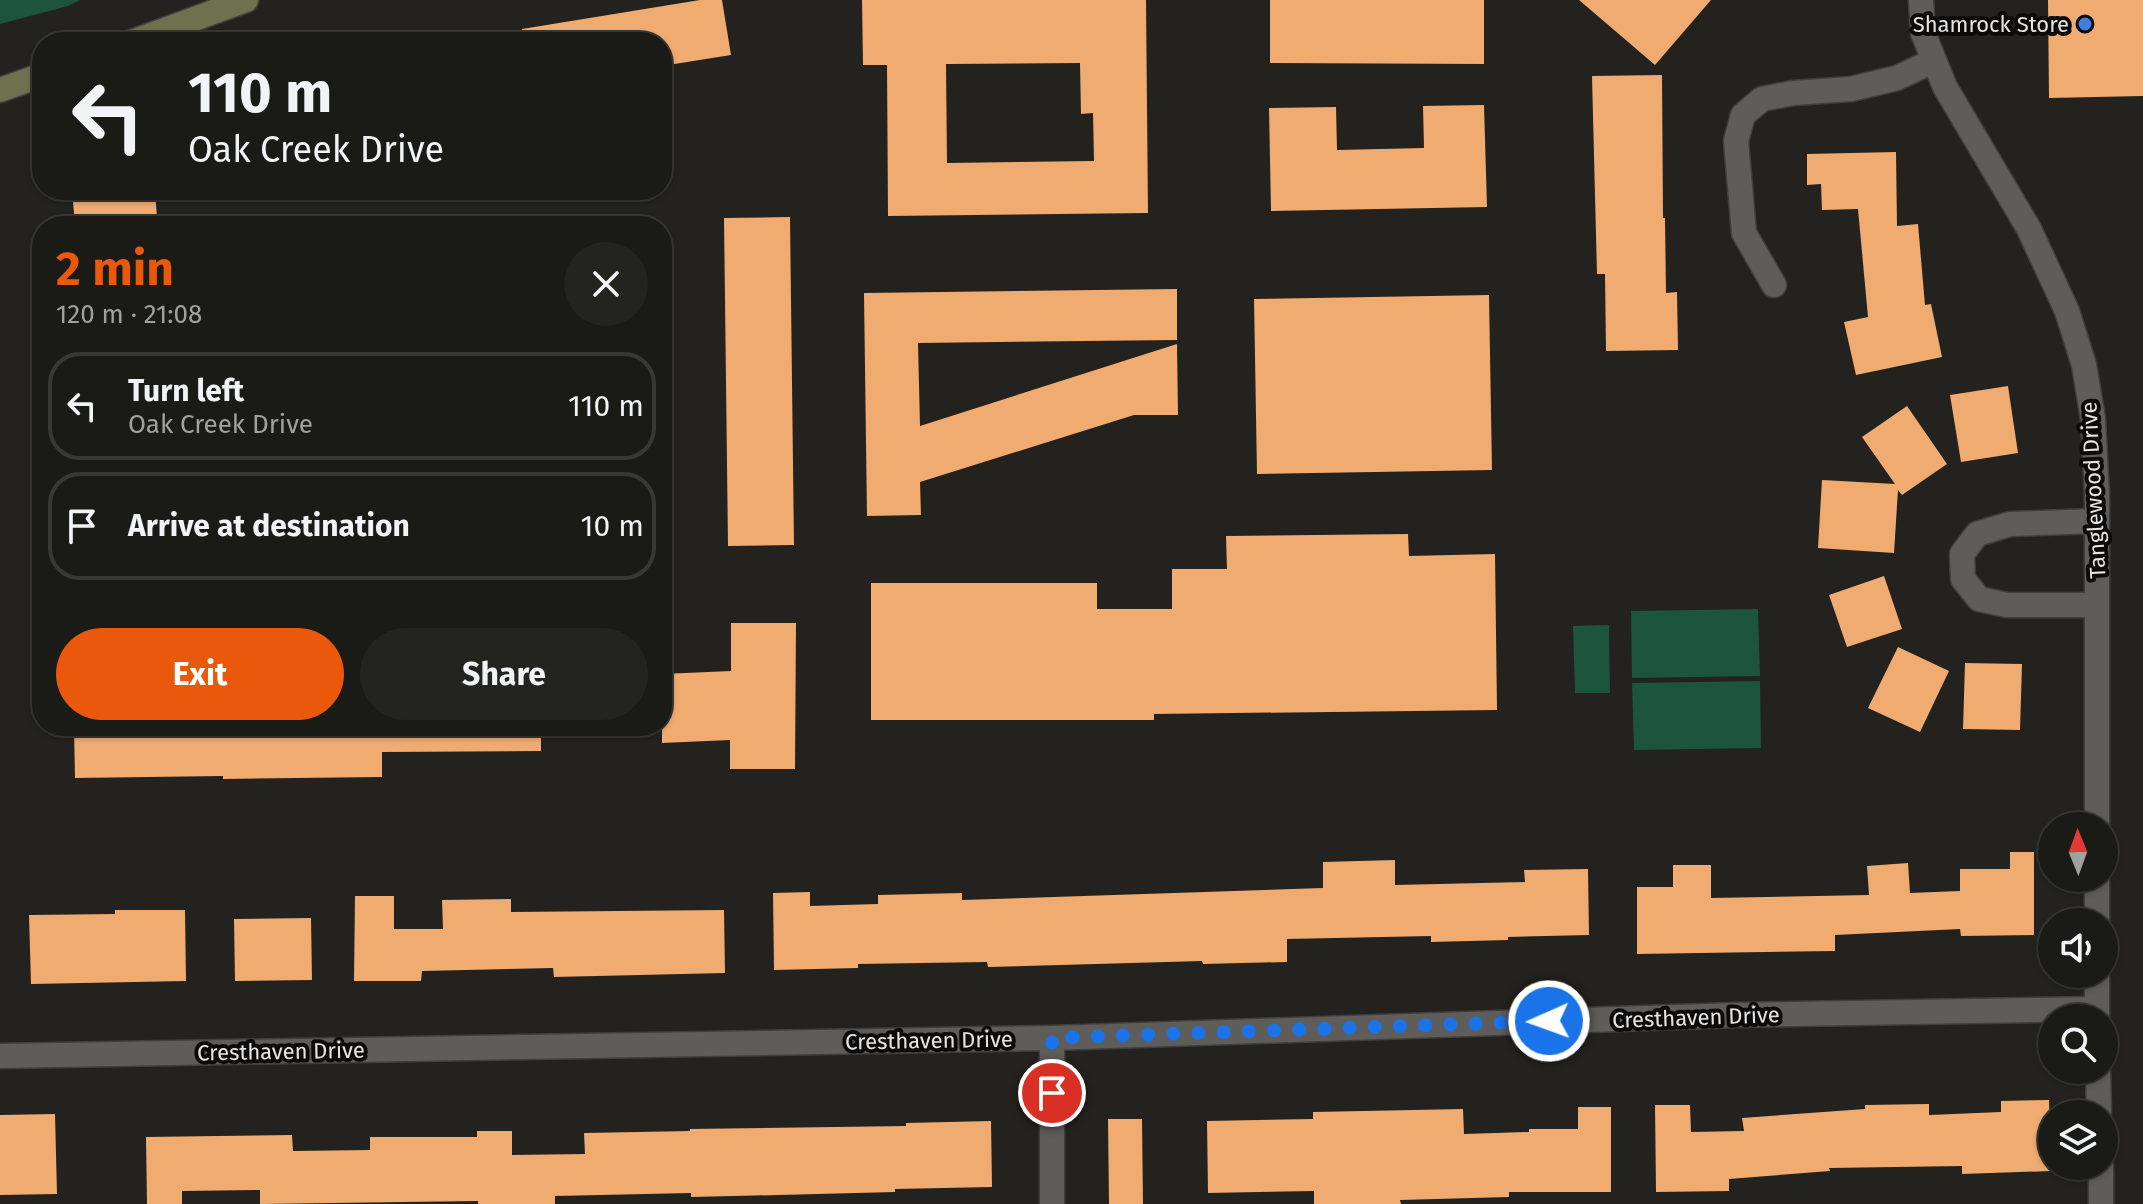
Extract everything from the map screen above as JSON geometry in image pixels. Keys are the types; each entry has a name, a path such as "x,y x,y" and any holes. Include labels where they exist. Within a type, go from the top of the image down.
{"main road":[{"path":"159,32 246,0"},
{"path":"0,90 32,79"}],"street":[{"name":"Tanglewood Drive","path":"1921,0 1923,33 1933,61 1945,87 2029,229 2067,311 2084,365 2093,419 2097,521 2097,812"},
{"path":"1774,285 1744,233 1736,141 1743,115 1762,99 1793,93 1851,89 1897,78 1933,61"},
{"path":"2097,521 2010,524 1977,534 1962,554 1963,579 1979,599 2007,605 2097,605"},
{"name":"Cresthaven Drive","path":"0,1056 1052,1038 1736,1015 2038,1014"},
{"path":"1052,1038 1052,1204"},
{"path":"2101,1180 2101,1204"}],"green space":[{"path":"0,0 80,0 0,24"},
{"path":"1758,609 1760,676 1632,678 1631,611"},
{"path":"1609,625 1610,693 1575,693 1573,626"},
{"path":"1760,681 1761,748 1634,750 1632,683"}],"building":[{"path":"700,0 722,0 731,55 672,64 672,32 522,32 522,29"},
{"path":"862,0 1146,0 1148,213 888,216 887,65 863,65","holes":["1080,63 1081,114 1093,113 1094,161 947,163 946,64"]},
{"path":"1270,0 1484,0 1484,64 1270,63"},
{"path":"1579,0 1711,0 1655,65"},
{"path":"2048,0 2143,0 2143,96 2049,98"},
{"path":"1662,75 1666,293 1677,292 1678,350 1606,351 1605,274 1597,274 1592,76"},
{"path":"1484,105 1487,207 1271,211 1269,108 1336,107 1337,150 1424,148 1423,106"},
{"path":"1896,152 1897,226 1918,224 1925,305 1931,304 1942,357 1856,375 1844,322 1868,317 1858,209 1822,210 1821,184 1807,185 1807,154"},
{"path":"73,200 156,200 157,216 74,216"},
{"path":"790,217 794,545 728,546 724,218"},
{"path":"1177,289 1177,340 918,343 920,426 1177,344 1178,415 1134,415 920,482 921,515 867,516 864,293"},
{"path":"1489,295 1492,470 1257,474 1254,299"},
{"path":"2008,386 2018,453 1961,462 1950,395"},
{"path":"1907,406 1947,464 1902,495 1898,490 1894,553 1818,548 1822,480 1895,484 1862,437"},
{"path":"1408,534 1409,556 1495,554 1497,710 1154,714 1154,720 871,720 871,583 1097,583 1097,609 1172,609 1172,569 1227,569 1226,536"},
{"path":"1884,576 1902,629 1847,647 1829,595"},
{"path":"731,623 796,623 795,769 730,769 730,740 662,743 662,736 672,736 672,674 731,671"},
{"path":"1898,647 1949,671 1920,732 1868,708"},
{"path":"1965,663 2022,664 2020,730 1963,729"},
{"path":"74,736 541,736 541,751 382,752 382,777 75,778"},
{"path":"2010,852 2034,852 2034,935 1961,936 1960,929 1835,935 1835,951 1637,954 1637,887 1673,887 1673,865 1711,865 1711,898 1869,895 1867,866 1908,863 1910,893 1960,891 1960,869 2010,869"},
{"path":"1395,860 1395,885 1525,882 1524,870 1588,869 1589,935 1431,942 1431,936 1287,939 1287,962 1203,964 1202,961 988,967 987,962 858,964 858,968 774,970 773,893 810,892 810,906 878,904 878,895 962,893 962,900 1323,888 1323,862"},
{"path":"355,896 394,896 394,929 443,929 442,900 511,899 511,912 724,910 725,973 554,977 553,968 422,971 421,981 354,981"},
{"path":"115,910 185,910 186,981 31,984 29,915 115,914"},
{"path":"311,918 312,980 235,981 234,919"},
{"path":"2038,1100 2038,1171 1962,1174 1962,1166 1829,1168 1830,1171 1729,1179 1729,1191 1656,1192 1655,1105 1690,1105 1691,1132 1744,1131 1742,1118 1865,1109 1865,1105 1929,1104 1929,1115 2001,1112 2001,1101"},
{"path":"1578,1107 1611,1107 1611,1192 1509,1192 1509,1197 1400,1200 1401,1204 1314,1204 1314,1191 1208,1193 1207,1121 1313,1119 1313,1112 1463,1109 1464,1134 1529,1132 1529,1129 1578,1129"},
{"path":"55,1114 57,1194 0,1195 0,1115"},
{"path":"1108,1119 1142,1119 1143,1204 1109,1204"},
{"path":"991,1121 992,1187 691,1197 691,1193 555,1196 555,1204 478,1204 478,1201 260,1204 260,1190 182,1191 182,1204 147,1204 146,1137 292,1135 293,1151 370,1150 370,1137 477,1137 477,1131 512,1131 512,1155 585,1154 584,1133 906,1126 906,1123"}],"place":[{"name":"Shamrock Store","path":"2085,24"}],"route":[{"path":"1052,1093 1052,1038 1549,1021"}]}
